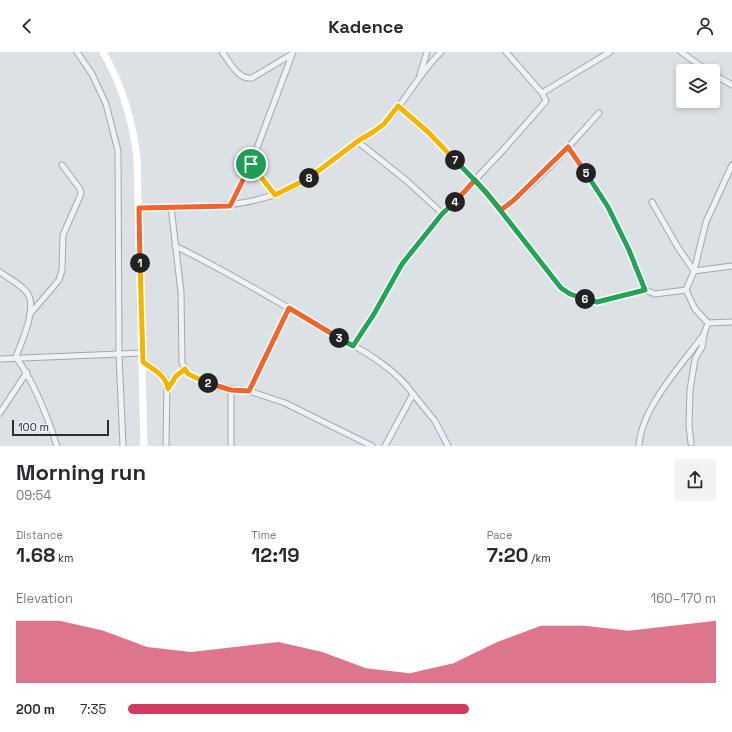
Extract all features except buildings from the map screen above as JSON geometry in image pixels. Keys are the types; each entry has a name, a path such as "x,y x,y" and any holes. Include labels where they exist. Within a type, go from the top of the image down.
{"main road":[{"path":"103,52 116,78 131,121 137,159 144,446"}],"street":[{"path":"77,52 92,74 104,99 118,151 119,355 123,446"},
{"path":"222,52 239,74 249,79 265,72 292,53"},
{"path":"419,77 427,52"},
{"path":"139,208 230,206 275,195 305,181 358,141 384,124 419,77 441,52"},
{"path":"353,346 374,314 402,264 442,214 475,180 546,101 542,93 506,52"},
{"path":"542,93 610,52"},
{"path":"681,52 698,64"},
{"path":"230,206 251,164 292,53"},
{"path":"720,78 732,86"},
{"path":"398,106 428,132 475,180 501,210 561,288 570,294 597,302 645,290 655,294 686,290"},
{"path":"501,210 514,200 568,147 599,113"},
{"path":"358,141 407,181 442,214"},
{"path":"568,147 608,207 629,250 645,290"},
{"path":"251,164 275,195"},
{"path":"708,323 695,308 686,290 694,271 706,222 732,165"},
{"path":"30,314 59,280 62,270 63,235 81,194 80,189 62,166"},
{"path":"652,202 694,271"},
{"path":"171,207 181,292 182,362 188,374 198,380 231,390 249,391 285,403 372,446"},
{"path":"175,246 217,266 353,346 396,374 435,421 448,446"},
{"path":"694,271 732,266"},
{"path":"0,272 25,291 29,297 30,314 16,358"},
{"path":"249,391 289,308"},
{"path":"708,323 732,322"},
{"path":"691,443 689,426 690,390 695,359 702,347 704,334 708,323"},
{"path":"639,446 644,426 659,394 704,334"},
{"path":"0,359 142,353"},
{"path":"16,358 27,372 50,422 57,446"},
{"path":"143,362 160,373 167,381 166,446"},
{"path":"168,389 176,376 185,369"},
{"path":"0,413 27,372"},
{"path":"231,390 231,446"},
{"path":"385,446 413,394"}],"route":[{"path":"251,164 230,206 202,208 139,208 143,362 160,373 167,381 168,389 176,376 185,369 188,374 198,380 218,387 231,390 249,391 289,308 353,346 374,314 381,299 402,264 442,214 475,180 501,210 514,200 568,147 608,207 629,250 645,290 597,302 570,294 561,288 501,210 486,192 475,180 428,132 398,106 384,124 373,132 358,141 305,181 275,195 251,164"}]}
